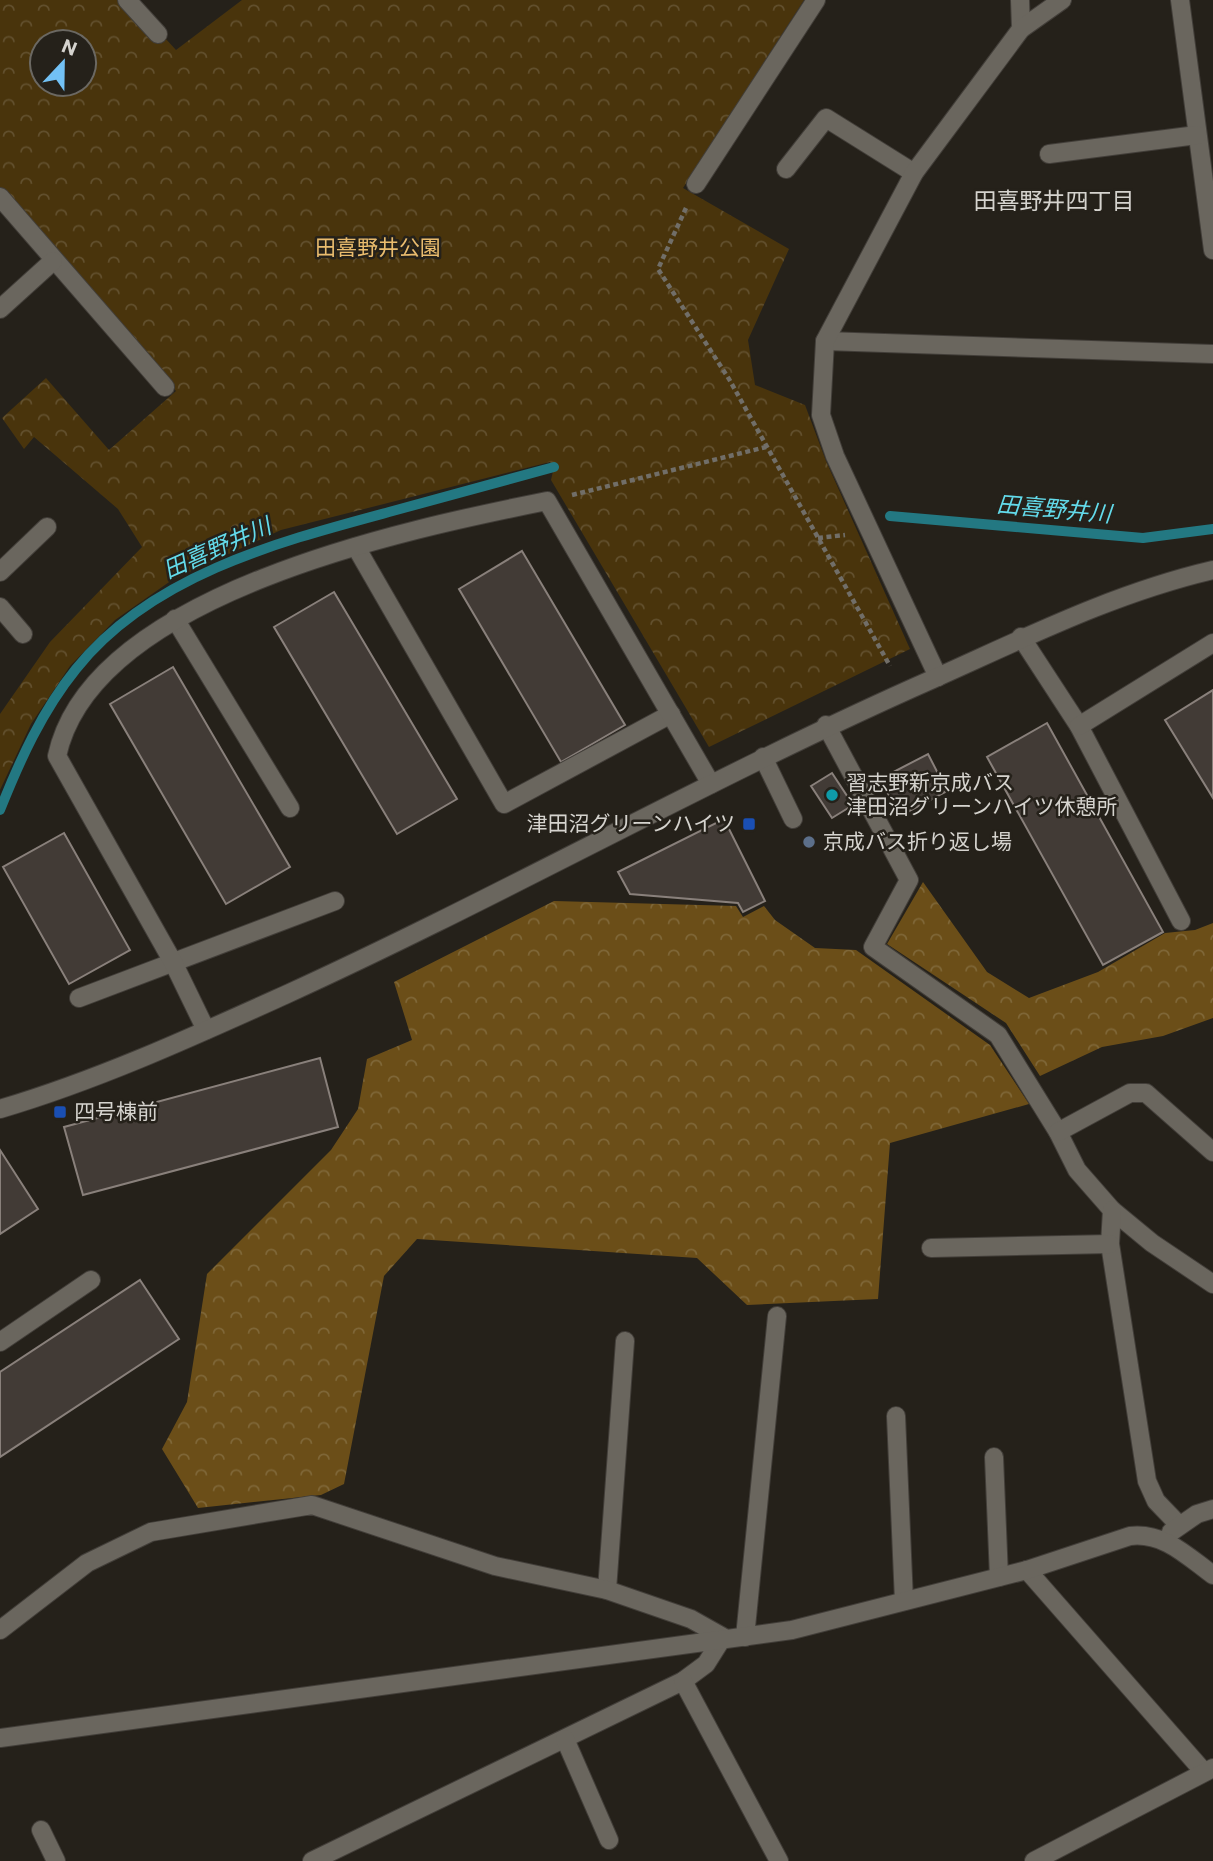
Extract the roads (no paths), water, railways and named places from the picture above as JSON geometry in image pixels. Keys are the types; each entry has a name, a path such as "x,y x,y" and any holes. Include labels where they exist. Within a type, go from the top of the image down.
{"street":[{"path":"127,0 158,34"},
{"path":"696,184 816,0"},
{"path":"1020,0 1021,29"},
{"path":"937,677 835,456 821,415 825,341 914,173 1021,29 1062,0"},
{"path":"1180,0 1213,248"},
{"path":"786,169 826,118 914,173"},
{"path":"1049,154 1196,135"},
{"path":"0,197 165,387"},
{"path":"0,309 53,261"},
{"path":"825,341 1213,354"},
{"path":"206,1030 173,962 57,756 61,735 96,681 139,642 175,619 296,565 356,547 547,501 711,784"},
{"path":"0,572 47,527"},
{"path":"356,547 504,804 671,714"},
{"path":"0,1109 54,1093 206,1030 452,917 826,725 1021,637 1083,610 1213,570"},
{"path":"0,607 23,634"},
{"path":"175,619 290,808"},
{"path":"1021,637 1079,726 1181,921"},
{"path":"1079,726 1213,643"},
{"path":"826,725 909,880 873,947 999,1035 1058,1132 1077,1170 1112,1210 1152,1244 1213,1284"},
{"path":"763,757 793,819"},
{"path":"79,998 335,901"},
{"path":"1058,1132 1130,1093 1146,1093 1213,1152"},
{"path":"1112,1210 1110,1244 1147,1481 1156,1501 1179,1525"},
{"path":"931,1248 1110,1244"},
{"path":"0,1342 91,1280"},
{"path":"745,1637 777,1315"},
{"path":"607,1590 625,1341"},
{"path":"897,1416 904,1601"},
{"path":"994,1457 999,1577"},
{"path":"0,1630 87,1563 151,1532 312,1504 495,1566 607,1590 691,1619 723,1637"},
{"path":"1164,1539 1179,1525 1213,1509"},
{"path":"0,1738 723,1637 745,1637 792,1630 1027,1570 1130,1536 1146,1534 1164,1539 1213,1575"},
{"path":"1027,1570 1208,1770 1034,1861"},
{"path":"312,1861 334,1856 683,1681 706,1664 723,1637"},
{"path":"683,1681 779,1861"},
{"path":"565,1739 609,1840"},
{"path":"41,1830 56,1861"}],"waterway":[{"name":"田喜野井川","path":"0,810 33,736 64,685 106,636 141,609 219,566 261,550 554,467"},
{"name":"田喜野井川","path":"890,516 1143,538 1213,529"}],"place":[{"name":"習志野新京成バス 津田沼グリーンハイツ休憩所","path":"832,795"},
{"name":"津田沼グリーンハイツ","path":"749,824"},
{"name":"京成バス折り返し場","path":"809,842"},
{"name":"四号棟前","path":"60,1112"}],"district":[{"name":"田喜野井四丁目","path":"1054,201"}],"park label":[{"name":"田喜野井公園","path":"378,248"}]}
